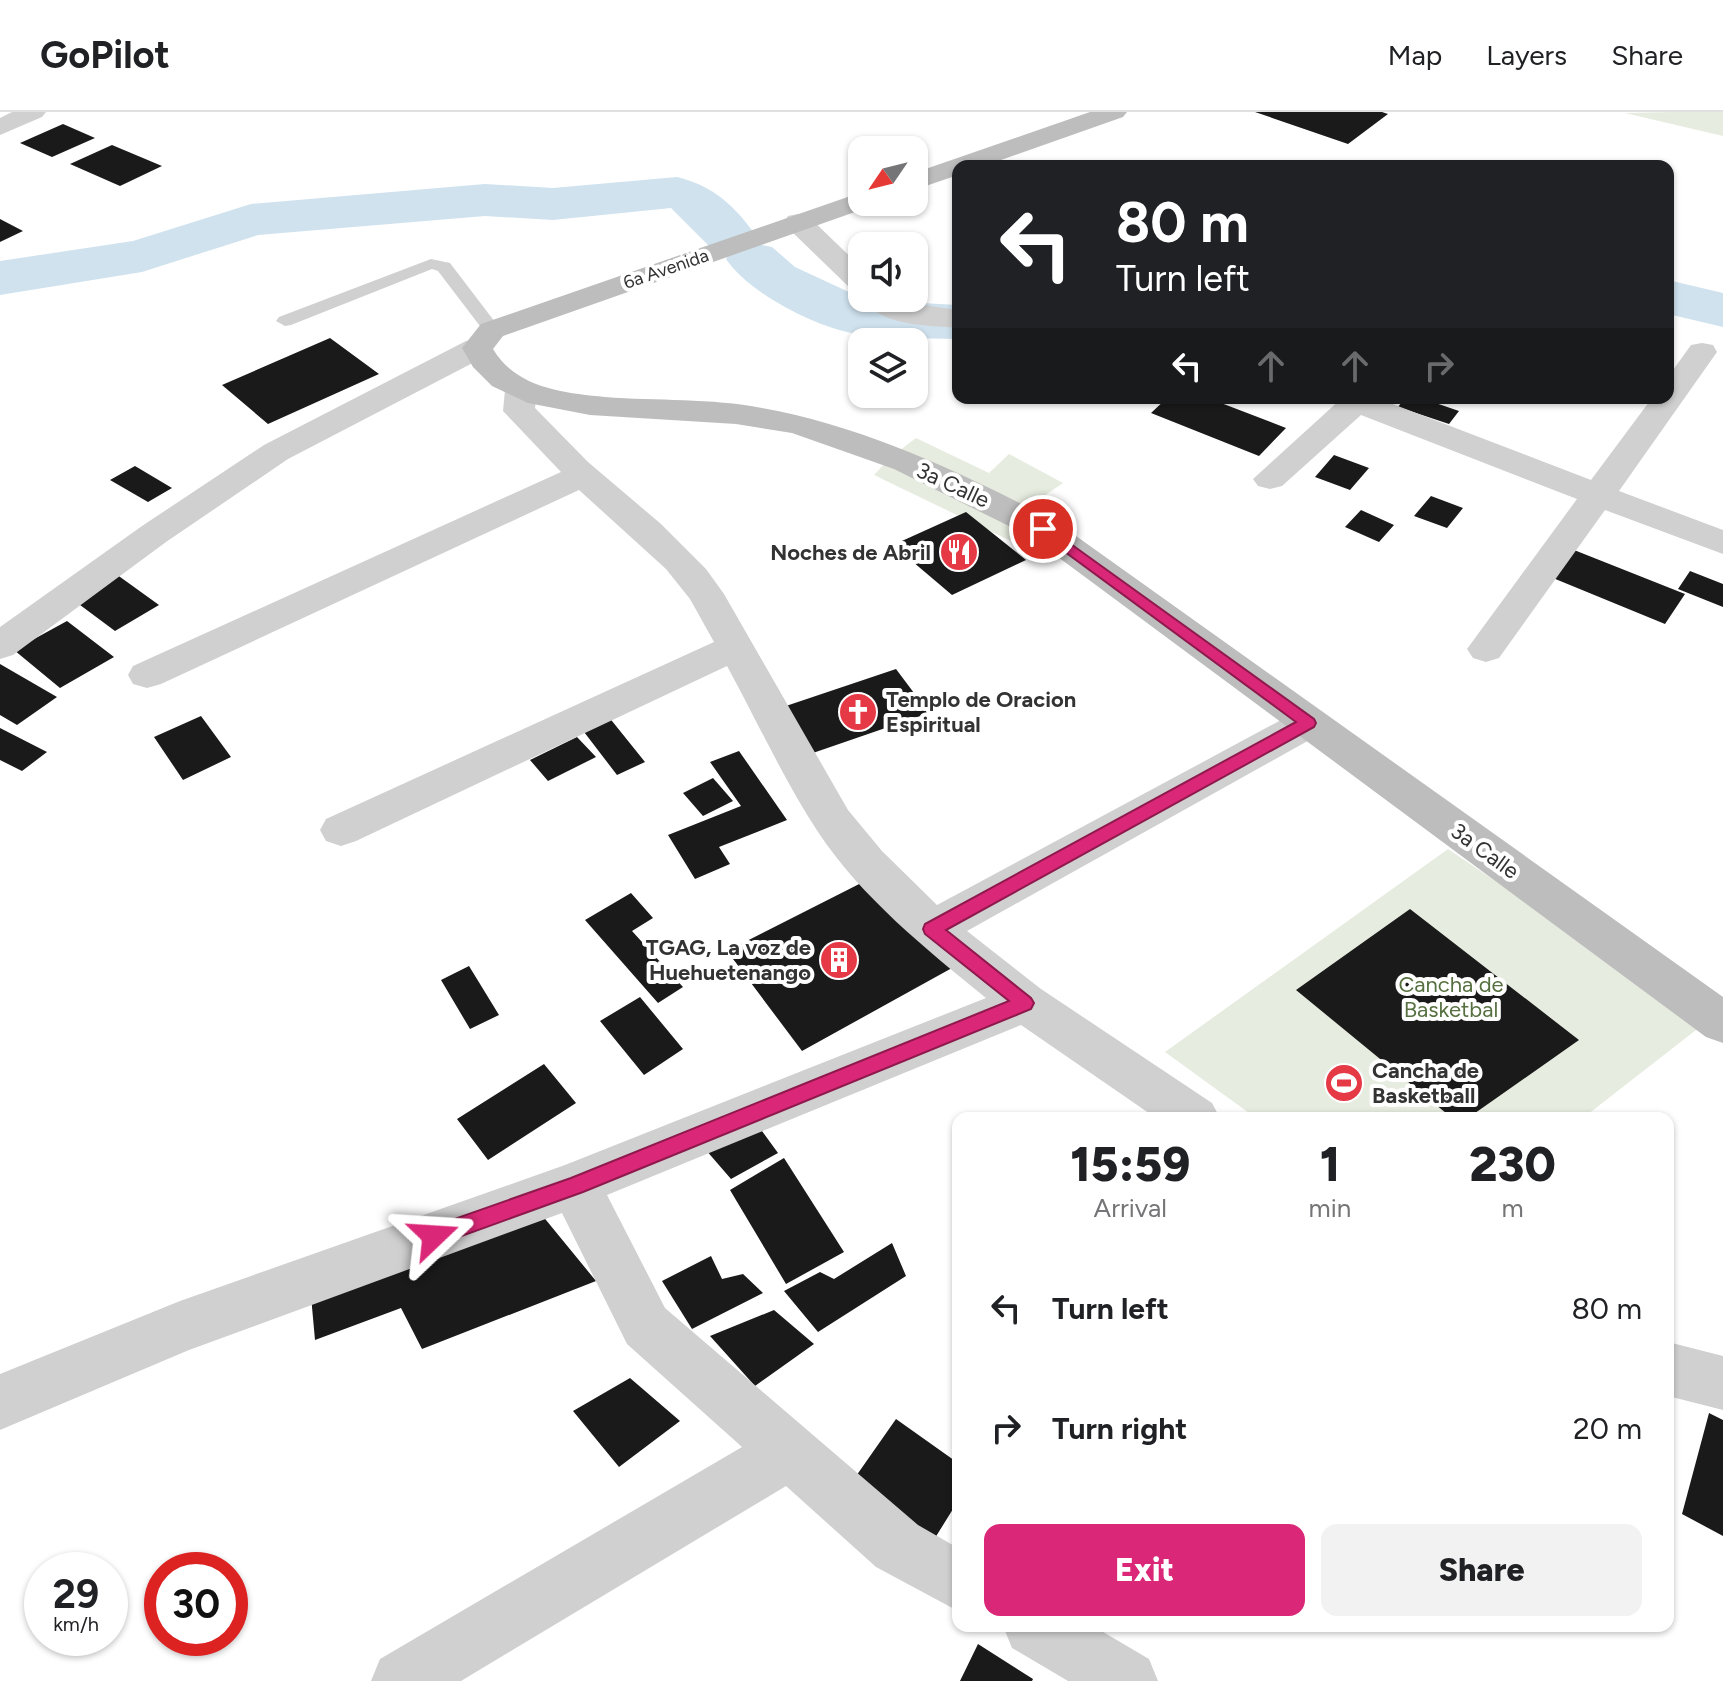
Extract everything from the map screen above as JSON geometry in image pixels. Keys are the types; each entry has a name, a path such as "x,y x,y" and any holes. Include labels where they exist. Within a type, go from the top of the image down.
{"street":[{"path":"0,127 33,112"},
{"path":"976,160 1114,112"},
{"path":"928,177 952,168"},
{"name":"6a Avenida","path":"484,339 848,205"},
{"path":"798,222 848,270"},
{"path":"900,312 952,318"},
{"path":"0,646 154,534 276,452 484,339"},
{"name":"3a Calle","path":"484,339 486,366 498,379 521,390 562,401 598,406 761,417 809,428 921,469 1043,529 1723,1023"},
{"path":"1674,390 1702,352"},
{"path":"521,390 519,411 583,475 665,544 685,565 706,594 833,821 867,863 932,929 1025,1003 1186,1112"},
{"path":"1270,479 1354,404"},
{"path":"1369,404 1723,543"},
{"path":"1486,649 1664,404"},
{"path":"147,675 583,475"},
{"path":"341,830 734,648"},
{"path":"932,929 1308,723"},
{"path":"0,1402 180,1327 575,1185 1025,1003"},
{"path":"575,1185 646,1326 897,1546 952,1578"},
{"path":"1674,1371 1723,1383"},
{"path":"402,1681 789,1452"},
{"path":"1044,1632 1127,1681"}],"lane":[{"path":"285,321 431,264 444,267 484,339"}],"green space":[{"path":"1723,112 1723,136 1625,113"},
{"path":"916,438 989,473 1009,454 1063,483 1041,498 1064,510 1021,546 874,475"},
{"name":"Cancha de Basketbal","path":"1448,849 1705,1023 1591,1112 1248,1112 1165,1052"}],"building":[{"path":"1255,112 1382,112 1388,114 1348,144"},
{"path":"63,124 95,138 52,157 20,143"},
{"path":"112,145 162,166 120,186 70,164"},
{"path":"0,219 23,231 0,242"},
{"path":"330,338 379,374 268,424 222,385"},
{"path":"1161,404 1224,404 1286,428 1259,456 1151,413"},
{"path":"1400,404 1439,404 1459,411 1449,424 1398,407"},
{"path":"1334,455 1369,468 1350,490 1315,477"},
{"path":"135,466 172,488 148,502 110,480"},
{"path":"1431,496 1463,508 1447,528 1414,516"},
{"path":"1361,510 1394,525 1379,542 1345,527"},
{"name":"Noches de Abril","path":"966,512 1026,560 952,595 893,545"},
{"path":"1569,548 1685,594 1665,624 1548,576"},
{"path":"1690,571 1723,584 1723,607 1678,589"},
{"path":"116,574 159,605 115,631 72,599"},
{"path":"67,621 114,657 60,688 14,650"},
{"path":"0,664 57,697 17,725 0,715"},
{"path":"896,669 929,713 810,754 780,708"},
{"path":"201,716 231,757 183,780 154,737"},
{"path":"608,716 645,762 617,775 581,728"},
{"path":"0,728 47,752 22,771 0,760"},
{"path":"577,737 596,757 548,781 530,760"},
{"path":"739,751 787,820 719,847 730,864 695,879 668,835 741,806 710,762"},
{"path":"713,778 733,801 703,816 683,793"},
{"name":"TGAG, La voz de Huehuetenango","path":"873,877 952,968 802,1051 727,951"},
{"path":"631,893 653,918 632,931 683,987 658,1003 585,920"},
{"path":"1410,909 1579,1040 1477,1112 1445,1112 1296,990"},
{"path":"469,966 499,1015 470,1029 441,980"},
{"path":"640,997 683,1049 644,1075 600,1021"},
{"path":"544,1064 576,1103 488,1160 457,1119"},
{"path":"751,1116 778,1153 731,1179 699,1142"},
{"path":"784,1158 844,1252 786,1284 730,1190"},
{"path":"537,1209 596,1281 422,1349 401,1308 315,1340 311,1296"},
{"path":"892,1243 906,1276 818,1332 784,1291 820,1272 834,1279"},
{"path":"711,1256 722,1279 743,1274 763,1293 692,1329 662,1281"},
{"path":"774,1310 814,1344 755,1386 710,1336"},
{"path":"630,1378 680,1421 619,1467 573,1411"},
{"path":"1709,1413 1723,1420 1723,1536 1682,1514"},
{"path":"896,1419 952,1459 952,1511 935,1538 854,1479"},
{"path":"978,1644 1033,1679 1032,1681 960,1681"}],"waterway":[{"path":"0,278 142,256 251,220 485,200 553,204 677,192 694,199 730,237"},
{"path":"753,259 775,279 855,317 952,322"},
{"path":"1674,298 1723,310"}],"place":[{"name":"Noches de Abril","path":"959,552"},
{"name":"Templo de Oracion Espiritual","path":"858,712"},
{"name":"TGAG, La voz de Huehuetenango","path":"839,960"},
{"name":"Cancha de Basketball","path":"1344,1083"}],"route":[{"path":"434,1236 575,1185 1025,1003 932,929 1308,723 1043,529"}]}
